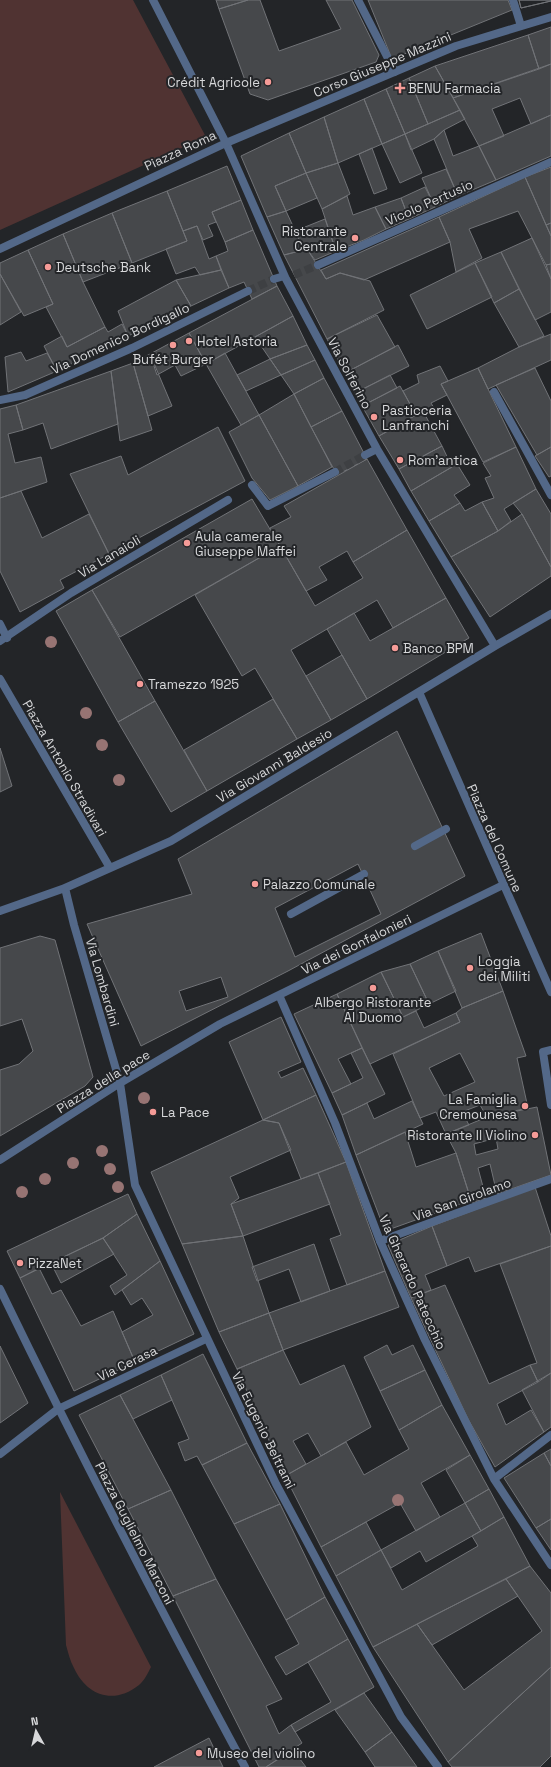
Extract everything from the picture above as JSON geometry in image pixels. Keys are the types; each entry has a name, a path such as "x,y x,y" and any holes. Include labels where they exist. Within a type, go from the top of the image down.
{"street":[{"name":"Piazza Roma","path":"0,249 226,143 153,0"},
{"path":"358,0 395,72"},
{"path":"513,0 521,26"},
{"name":"Corso Giuseppe Mazzini","path":"226,143 456,46 551,17"},
{"name":"Via Solferino","path":"226,143 285,278 377,449 495,646"},
{"name":"Vicolo Pertusio","path":"318,265 551,162"},
{"path":"274,279 294,276"},
{"name":"Via Domenico Bordigallo","path":"0,400 25,395 132,348 248,291"},
{"path":"494,392 551,495"},
{"path":"365,455 377,449"},
{"path":"252,485 268,506 335,472"},
{"name":"Via Lanaioli","path":"3,639 71,593 228,500"},
{"path":"419,692 530,625 551,614"},
{"path":"0,624 3,639"},
{"name":"Piazza Antonio Stradivari","path":"0,679 110,868"},
{"name":"Via Giovanni Baldesio","path":"110,868 171,841 419,692"},
{"name":"Piazza del Comune","path":"419,692 551,992"},
{"path":"415,846 446,830"},
{"path":"0,911 66,888 110,868"},
{"path":"291,914 364,874"},
{"name":"Via dei Gonfalonieri","path":"220,1024 503,885"},
{"name":"Via Lombardini","path":"66,888 74,924 120,1083"},
{"name":"Via Gherardo Patecchio","path":"280,995 335,1123 380,1241 424,1340 494,1479 551,1565"},
{"name":"Piazza della pace","path":"0,1160 120,1083 220,1024"},
{"path":"547,1051 551,1105"},
{"name":"Via Eugenio Beltrami","path":"120,1083 135,1185 206,1339 276,1484 401,1717 438,1767"},
{"name":"Via San Girolamo","path":"380,1241 551,1179"},
{"name":"Piazza Guglielmo Marconi","path":"0,1289 58,1409 180,1647 245,1767"},
{"name":"Via Cerasa","path":"58,1409 206,1339"},
{"path":"0,1454 58,1409"},
{"path":"494,1479 551,1436"}],"shaded area":[{"path":"0,0 133,0 206,137 0,230"},
{"path":"60,1492 151,1667 139,1685 120,1695 111,1696 102,1694 94,1691 86,1685 74,1668 68,1654 66,1645"}],"building":[{"path":"216,0 248,0 219,9"},
{"path":"248,0 260,0 279,51 341,29 326,0 352,0 379,55 376,62 268,100 250,94 219,9"},
{"path":"368,0 508,0 512,10 392,59"},
{"path":"519,0 551,0 551,1 521,8"},
{"path":"519,0 551,0 551,1 521,8"},
{"path":"551,27 551,64 539,69 528,35"},
{"path":"528,35 539,69 453,98 435,66"},
{"path":"551,64 551,115 531,124 520,98 492,109 504,136 479,146 453,98"},
{"path":"435,66 460,110 428,124 409,78"},
{"path":"409,78 428,124 405,134 386,89"},
{"path":"386,89 405,134 382,144 364,99"},
{"path":"364,99 382,144 338,163 324,117"},
{"path":"460,110 465,119 444,130 434,139 411,150 405,134"},
{"path":"551,115 551,156 496,180 479,146"},
{"path":"324,117 338,163 306,173 289,133"},
{"path":"444,130 453,156 479,146 496,180 458,196 434,139"},
{"path":"289,133 306,173 275,186 286,211 267,217 241,156"},
{"path":"405,134 422,173 400,183 382,144"},
{"path":"372,148 387,189 374,194 359,154"},
{"path":"338,163 350,194 322,209 306,173"},
{"path":"227,166 241,200 212,212 216,222 208,225 213,236 203,240 197,226 183,231 167,191"},
{"path":"551,167 551,223 546,225 525,177"},
{"path":"446,169 458,196 435,207 422,178"},
{"path":"306,173 317,198 286,211 275,186"},
{"path":"525,177 551,236 551,264 546,265 518,211 469,229 482,258 456,272 450,242 439,217"},
{"path":"425,187 435,207 409,219 401,198"},
{"path":"167,191 187,241 132,263 112,213"},
{"path":"347,196 353,215 375,207 386,229 364,240 336,251 322,209"},
{"path":"401,198 409,219 386,229 375,207"},
{"path":"241,200 253,230 225,242 212,212"},
{"path":"286,211 304,250 284,255 267,217"},
{"path":"112,213 132,263 83,282 63,234"},
{"path":"439,217 450,242 364,280 340,273 326,279 321,270"},
{"path":"325,219 336,251 315,260 307,249 304,250 295,231"},
{"path":"551,223 551,236 546,225"},
{"path":"197,226 209,259 216,256 221,270 200,275 195,267 176,274 166,249 187,241 183,231"},
{"path":"253,230 277,286 252,299 244,282 229,288 216,256 228,251 225,242"},
{"path":"63,234 83,282 105,327 67,347 46,307 53,304 28,250"},
{"path":"532,238 551,279 551,312 535,320 501,252"},
{"path":"307,249 326,279 340,273 370,281 384,310 327,339 284,255"},
{"path":"28,250 53,304 24,316 0,274 0,263"},
{"path":"501,252 519,289 494,303 475,263"},
{"path":"475,263 492,297 427,329 410,295"},
{"path":"551,264 551,279 546,265"},
{"path":"221,270 229,288 191,306 176,280"},
{"path":"0,274 21,312 0,325"},
{"path":"176,280 191,306 128,336 118,311"},
{"path":"277,286 293,316 206,364 189,333"},
{"path":"519,289 544,336 519,347 494,303"},
{"path":"377,315 395,347 345,373 327,339"},
{"path":"293,316 307,345 270,359 255,337"},
{"path":"122,324 128,336 57,371 44,346 62,336 67,347 105,327 108,332"},
{"path":"189,333 206,364 181,376 175,365 157,375 150,354"},
{"path":"551,334 551,360 488,389 478,368 519,347"},
{"path":"307,345 315,360 281,375 270,359"},
{"path":"398,345 409,366 355,393 345,373"},
{"path":"21,352 26,361 47,353 57,371 8,392 5,357"},
{"path":"225,353 259,415 241,425 206,364"},
{"path":"150,354 172,406 148,416 133,363"},
{"path":"270,359 281,375 246,391 237,375"},
{"path":"315,360 324,378 294,394 281,375"},
{"path":"133,363 152,430 120,441 111,371"},
{"path":"440,366 448,381 441,384 447,395 431,403 434,408 416,415 403,391 419,383 417,375"},
{"path":"478,368 516,447 483,462 441,384"},
{"path":"535,368 551,401 551,447 537,455 496,385"},
{"path":"111,371 118,424 51,449 43,423 23,430 16,405"},
{"path":"390,375 397,388 362,406 355,393"},
{"path":"324,378 342,411 311,427 294,394"},
{"path":"400,386 416,415 379,436 362,406"},
{"path":"294,394 332,467 298,486 259,415"},
{"path":"16,405 23,430 8,434 15,463 41,457 47,482 0,498 0,409"},
{"path":"342,411 367,459 337,475 311,427"},
{"path":"423,411 442,446 399,469 379,436"},
{"path":"259,415 298,486 270,500 252,478 229,432"},
{"path":"218,427 245,481 109,554 70,474 121,456 128,475"},
{"path":"442,446 452,467 411,491 399,469"},
{"path":"516,447 536,489 504,509 511,521 498,531 482,502 494,498 485,478 491,476 483,463"},
{"path":"551,447 551,476 549,477 535,456"},
{"path":"367,459 407,530 353,562 347,551 319,567 327,580 306,591 270,528 291,517 284,506"},
{"path":"457,464 470,485 454,495 460,503 429,521 411,491"},
{"path":"536,489 551,514 551,567 522,514 513,503"},
{"path":"21,491 42,538 89,514 109,554 60,580 64,588 20,612 0,571 0,498"},
{"path":"252,499 280,546 120,637 92,590"},
{"path":"482,502 498,531 451,557 429,521 460,503 465,511"},
{"path":"522,514 551,567 551,576 490,617 451,557 498,531"},
{"path":"407,530 446,598 393,628 377,600 291,650 331,720 297,739 255,668 242,676 195,595 280,546 315,606 363,578 353,562"},
{"path":"92,590 155,701 118,722 56,611"},
{"name":"Banco BPM","path":"446,598 469,638 367,699 327,629 354,613 370,641"},
{"path":"342,655 367,699 331,720 306,676"},
{"path":"273,699 297,739 207,791 184,750"},
{"path":"155,701 207,791 171,812 118,722"},
{"name":"Palazzo Comunale","path":"397,731 465,876 288,971 141,1046 87,924 192,894 178,859","holes":["358,864 381,914 295,957 275,908","221,977 228,997 186,1011 179,991"]},
{"path":"0,748 12,786 0,792"},
{"name":"Loggia dei Militi","path":"481,933 503,991 462,1008 438,951"},
{"path":"40,936 55,940 93,1077 85,1086 0,1136 0,1070 19,1064 33,1051 22,1019 0,1026 0,948"},
{"path":"438,951 456,991 429,1004 410,964"},
{"path":"410,964 429,1004 403,1017 381,972"},
{"path":"381,972 403,1017 416,1011 424,1028 456,1013 460,1022 370,1064 337,994"},
{"path":"503,991 526,1056 517,1058 528,1108 487,1117 480,1105 462,1112 469,1125 446,1134 436,1112 420,1118 393,1054 460,1022 456,1013 462,1008","holes":["460,1053 475,1082 444,1096 429,1068"]},
{"path":"337,994 362,1048 338,1059 351,1084 332,1093 294,1014"},
{"path":"281,1017 301,1062 278,1072 281,1078 303,1068 316,1095 263,1120 229,1042"},
{"path":"362,1048 385,1094 342,1115 332,1093 363,1078 351,1053"},
{"path":"316,1095 346,1162 301,1179 279,1123 263,1120"},
{"path":"412,1101 423,1124 356,1155 342,1115 367,1103 374,1119"},
{"path":"537,1107 551,1175 497,1194 490,1164 478,1168 486,1198 472,1203 456,1153 446,1134 487,1117","holes":["496,1138 498,1149 476,1155 474,1144"]},
{"path":"263,1120 279,1123 291,1150 230,1177 239,1198 231,1204 243,1236 182,1244 151,1172"},
{"path":"405,1132 416,1167 456,1153 471,1200 385,1231 356,1155"},
{"path":"346,1162 385,1271 347,1285 330,1239 341,1235 318,1173"},
{"path":"318,1173 330,1204 243,1236 231,1204"},
{"path":"535,1187 551,1236 551,1246 475,1272 469,1257 447,1266 432,1226"},
{"path":"128,1194 137,1214 103,1238 20,1278 7,1251"},
{"path":"137,1214 160,1261 115,1295 110,1286 127,1275 103,1238"},
{"path":"432,1226 447,1266 425,1275 431,1290 411,1298 388,1245"},
{"path":"243,1236 269,1313 219,1332 182,1244"},
{"path":"103,1238 114,1254 61,1283 51,1263"},
{"path":"314,1244 330,1291 301,1302 289,1269 257,1281 252,1267"},
{"path":"551,1246 551,1373 538,1382 530,1365 537,1363 500,1264"},
{"path":"160,1261 194,1334 135,1362 122,1332 153,1315 142,1298 131,1305 122,1290"},
{"path":"39,1268 52,1294 61,1290 81,1326 113,1311 135,1362 74,1391 20,1278"},
{"path":"385,1271 399,1307 283,1350 269,1313"},
{"path":"445,1285 489,1384 530,1365 538,1382 497,1404 506,1425 531,1410 544,1432 495,1467 468,1419 411,1298"},
{"path":"269,1313 283,1350 237,1369 219,1332"},
{"path":"387,1345 392,1355 413,1345 425,1370 380,1391 364,1357"},
{"path":"0,1346 28,1403 0,1423"},
{"path":"283,1350 300,1385 344,1365 371,1427 321,1456 308,1433 293,1441 306,1464 285,1476 237,1369"},
{"path":"203,1354 247,1443 202,1465 197,1456 185,1461 178,1443 189,1439 161,1375"},
{"path":"425,1370 442,1405 399,1430 380,1391"},
{"path":"551,1373 551,1427 544,1432 522,1390"},
{"path":"161,1375 172,1400 133,1419 120,1395"},
{"path":"120,1395 171,1490 128,1509 79,1415"},
{"path":"442,1405 470,1455 421,1483 440,1517 416,1531 400,1503 321,1547 285,1476 346,1442 364,1475 409,1449 399,1430"},
{"path":"247,1443 280,1504 234,1524 202,1465"},
{"path":"551,1449 551,1466 544,1453"},
{"path":"544,1453 551,1466 551,1519 536,1528 504,1478"},
{"path":"470,1455 489,1489 465,1503 446,1470"},
{"path":"489,1489 504,1517 481,1531 465,1503"},
{"path":"171,1490 216,1579 173,1596 128,1509"},
{"path":"465,1503 481,1531 426,1562 420,1551 391,1568 381,1550"},
{"path":"280,1504 325,1597 286,1620 234,1524"},
{"path":"504,1517 530,1566 373,1647 336,1576 381,1550 402,1590 478,1546 472,1536"},
{"path":"551,1519 551,1550 536,1528"},
{"path":"366,1522 381,1550 336,1576 321,1547"},
{"path":"530,1566 551,1593 551,1667 448,1762 373,1647 417,1624 464,1690 542,1631 506,1579"},
{"path":"216,1579 282,1699 266,1706 279,1734 291,1725 302,1743 266,1767 259,1767 173,1596"},
{"path":"506,1579 518,1596 432,1645 417,1624"},
{"path":"325,1597 348,1639 286,1675 275,1657 299,1644 286,1620"},
{"path":"348,1639 374,1687 295,1732 291,1725 331,1702 308,1662"},
{"path":"551,1667 551,1756 540,1767 452,1767 448,1762"},
{"path":"364,1693 392,1732 365,1752 335,1710"},
{"path":"392,1732 417,1767 375,1767 365,1752"},
{"name":"Museo del violino","path":"209,1738 223,1767 154,1767"},
{"path":"293,1750 306,1767 266,1767"}],"tunnel":[{"path":"294,275 318,265"},
{"path":"248,291 274,279"},
{"path":"335,472 365,455"}],"place":[{"name":"Crédit Agricole","path":"268,82"},
{"name":"BENU Farmacia","path":"400,88"},
{"name":"Ristorante Centrale","path":"355,238"},
{"name":"Deutsche Bank","path":"48,267"},
{"name":"Hotel Astoria","path":"189,341"},
{"name":"Bufét Burger","path":"173,345"},
{"name":"Pasticceria Lanfranchi","path":"374,417"},
{"name":"Rom'antica","path":"400,460"},
{"name":"Aula camerale Giuseppe Maffei","path":"187,543"},
{"name":"Banco BPM","path":"395,648"},
{"name":"Tramezzo 1925","path":"140,684"},
{"name":"Palazzo Comunale","path":"255,884"},
{"name":"Loggia dei Militi","path":"470,968"},
{"name":"Albergo Ristorante Al Duomo","path":"373,988"},
{"name":"La Famiglia Cremounesa","path":"525,1106"},
{"name":"La Pace","path":"153,1112"},
{"name":"Ristorante Il Violino","path":"535,1135"},
{"name":"PizzaNet","path":"20,1263"},
{"name":"Museo del violino","path":"199,1753"}]}
